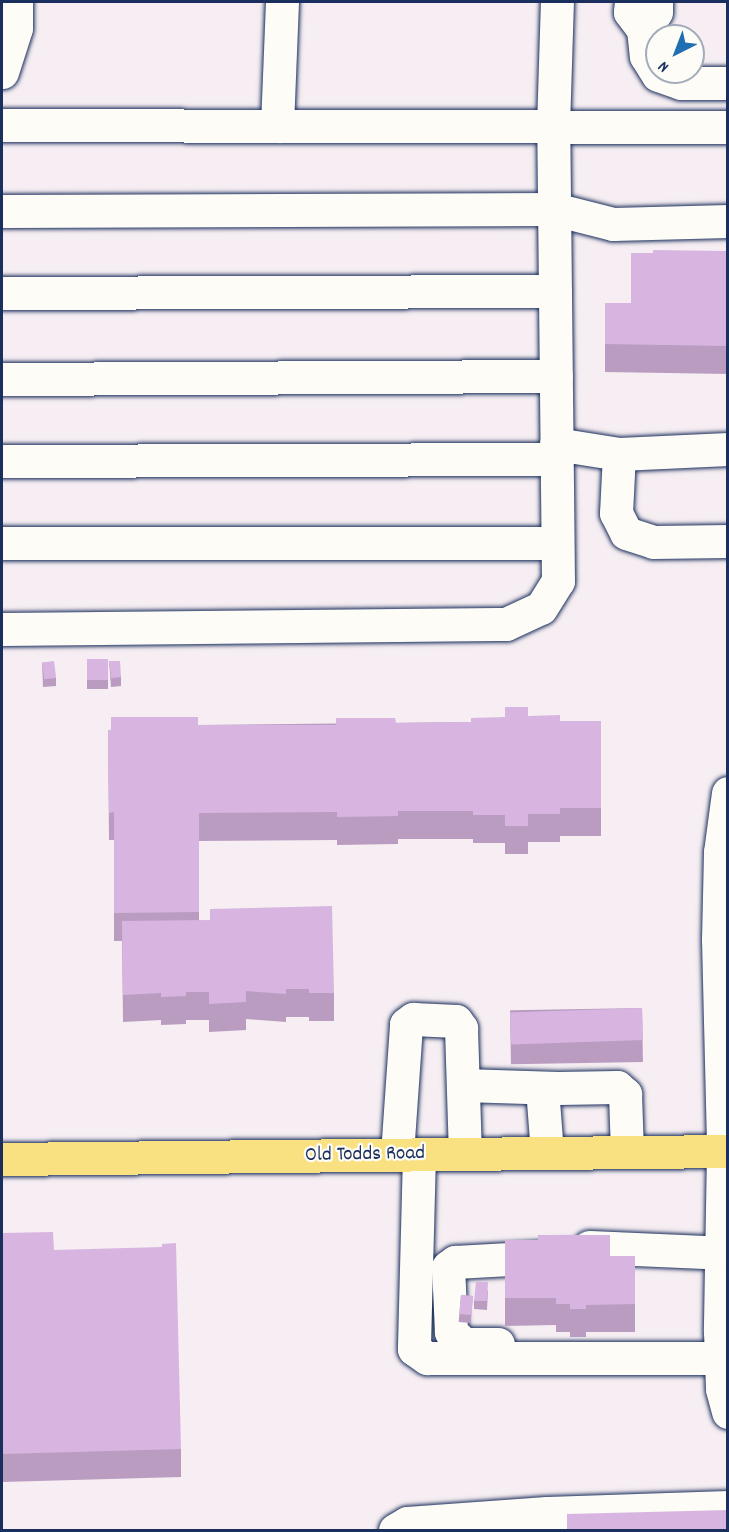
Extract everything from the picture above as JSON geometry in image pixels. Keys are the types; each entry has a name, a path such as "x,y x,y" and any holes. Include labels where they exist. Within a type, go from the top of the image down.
{"main road":[{"name":"Old Todds Road","path":"2,1159 725,1151"}],"street":[{"path":"2,72 16,28 16,2"},
{"path":"277,126 282,2"},
{"path":"2,629 506,624 541,608 558,581 553,127 557,2"},
{"path":"643,11 646,56 658,75 681,83 728,83"},
{"path":"2,125 728,127"},
{"path":"2,211 554,209 613,224 728,221"},
{"path":"2,293 555,291"},
{"path":"2,379 556,376"},
{"path":"2,461 556,452 619,454 728,449"},
{"path":"619,454 616,513 626,532 653,542 728,541"},
{"path":"2,543 557,543"},
{"path":"465,1154 461,1028 456,1021 413,1019 406,1024 408,1154 417,1240 414,1349 427,1358 629,1358 724,1384 725,1151 720,852 728,793"},
{"path":"463,1085 542,1088 618,1087 625,1094 627,1152"},
{"path":"542,1088 547,1153"},
{"path":"417,1240 724,1253"},
{"path":"612,1248 582,1256 455,1262 448,1267 451,1332 464,1344 602,1342 629,1358"},
{"path":"395,1530 407,1523 547,1513 728,1507"}],"building":[{"path":"653,250 728,251 728,346 605,344 605,303 631,303 631,253 653,253"},
{"path":"87,659 108,659 108,680 87,680"},
{"path":"54,661 56,678 44,679 42,662"},
{"path":"109,661 120,661 121,677 111,678"},
{"path":"505,707 528,707 528,716 560,715 560,721 601,721 601,808 560,808 560,814 528,814 528,826 505,826 505,815 473,815 473,811 398,811 398,816 337,817 337,812 199,813 199,912 114,913 114,812 109,813 108,730 111,730 111,717 198,717 198,725 336,725 336,718 395,718 396,723 471,722 471,718 505,717"},
{"path":"332,906 334,993 309,993 309,989 286,989 286,994 246,991 246,1002 209,1004 209,992 186,992 186,996 161,997 161,993 123,995 122,921 210,920 210,909"},
{"path":"642,1008 643,1040 511,1045 510,1013"},
{"path":"53,1232 54,1250 162,1247 162,1244 176,1243 181,1449 2,1454 2,1233"},
{"path":"538,1235 610,1235 610,1256 635,1256 635,1304 586,1305 586,1309 570,1309 570,1304 556,1304 556,1298 505,1298 505,1240 538,1240"},
{"path":"476,1282 488,1282 487,1301 474,1301"},
{"path":"461,1295 473,1296 471,1315 459,1314"},
{"path":"728,1510 728,1530 567,1530 567,1514"}]}
